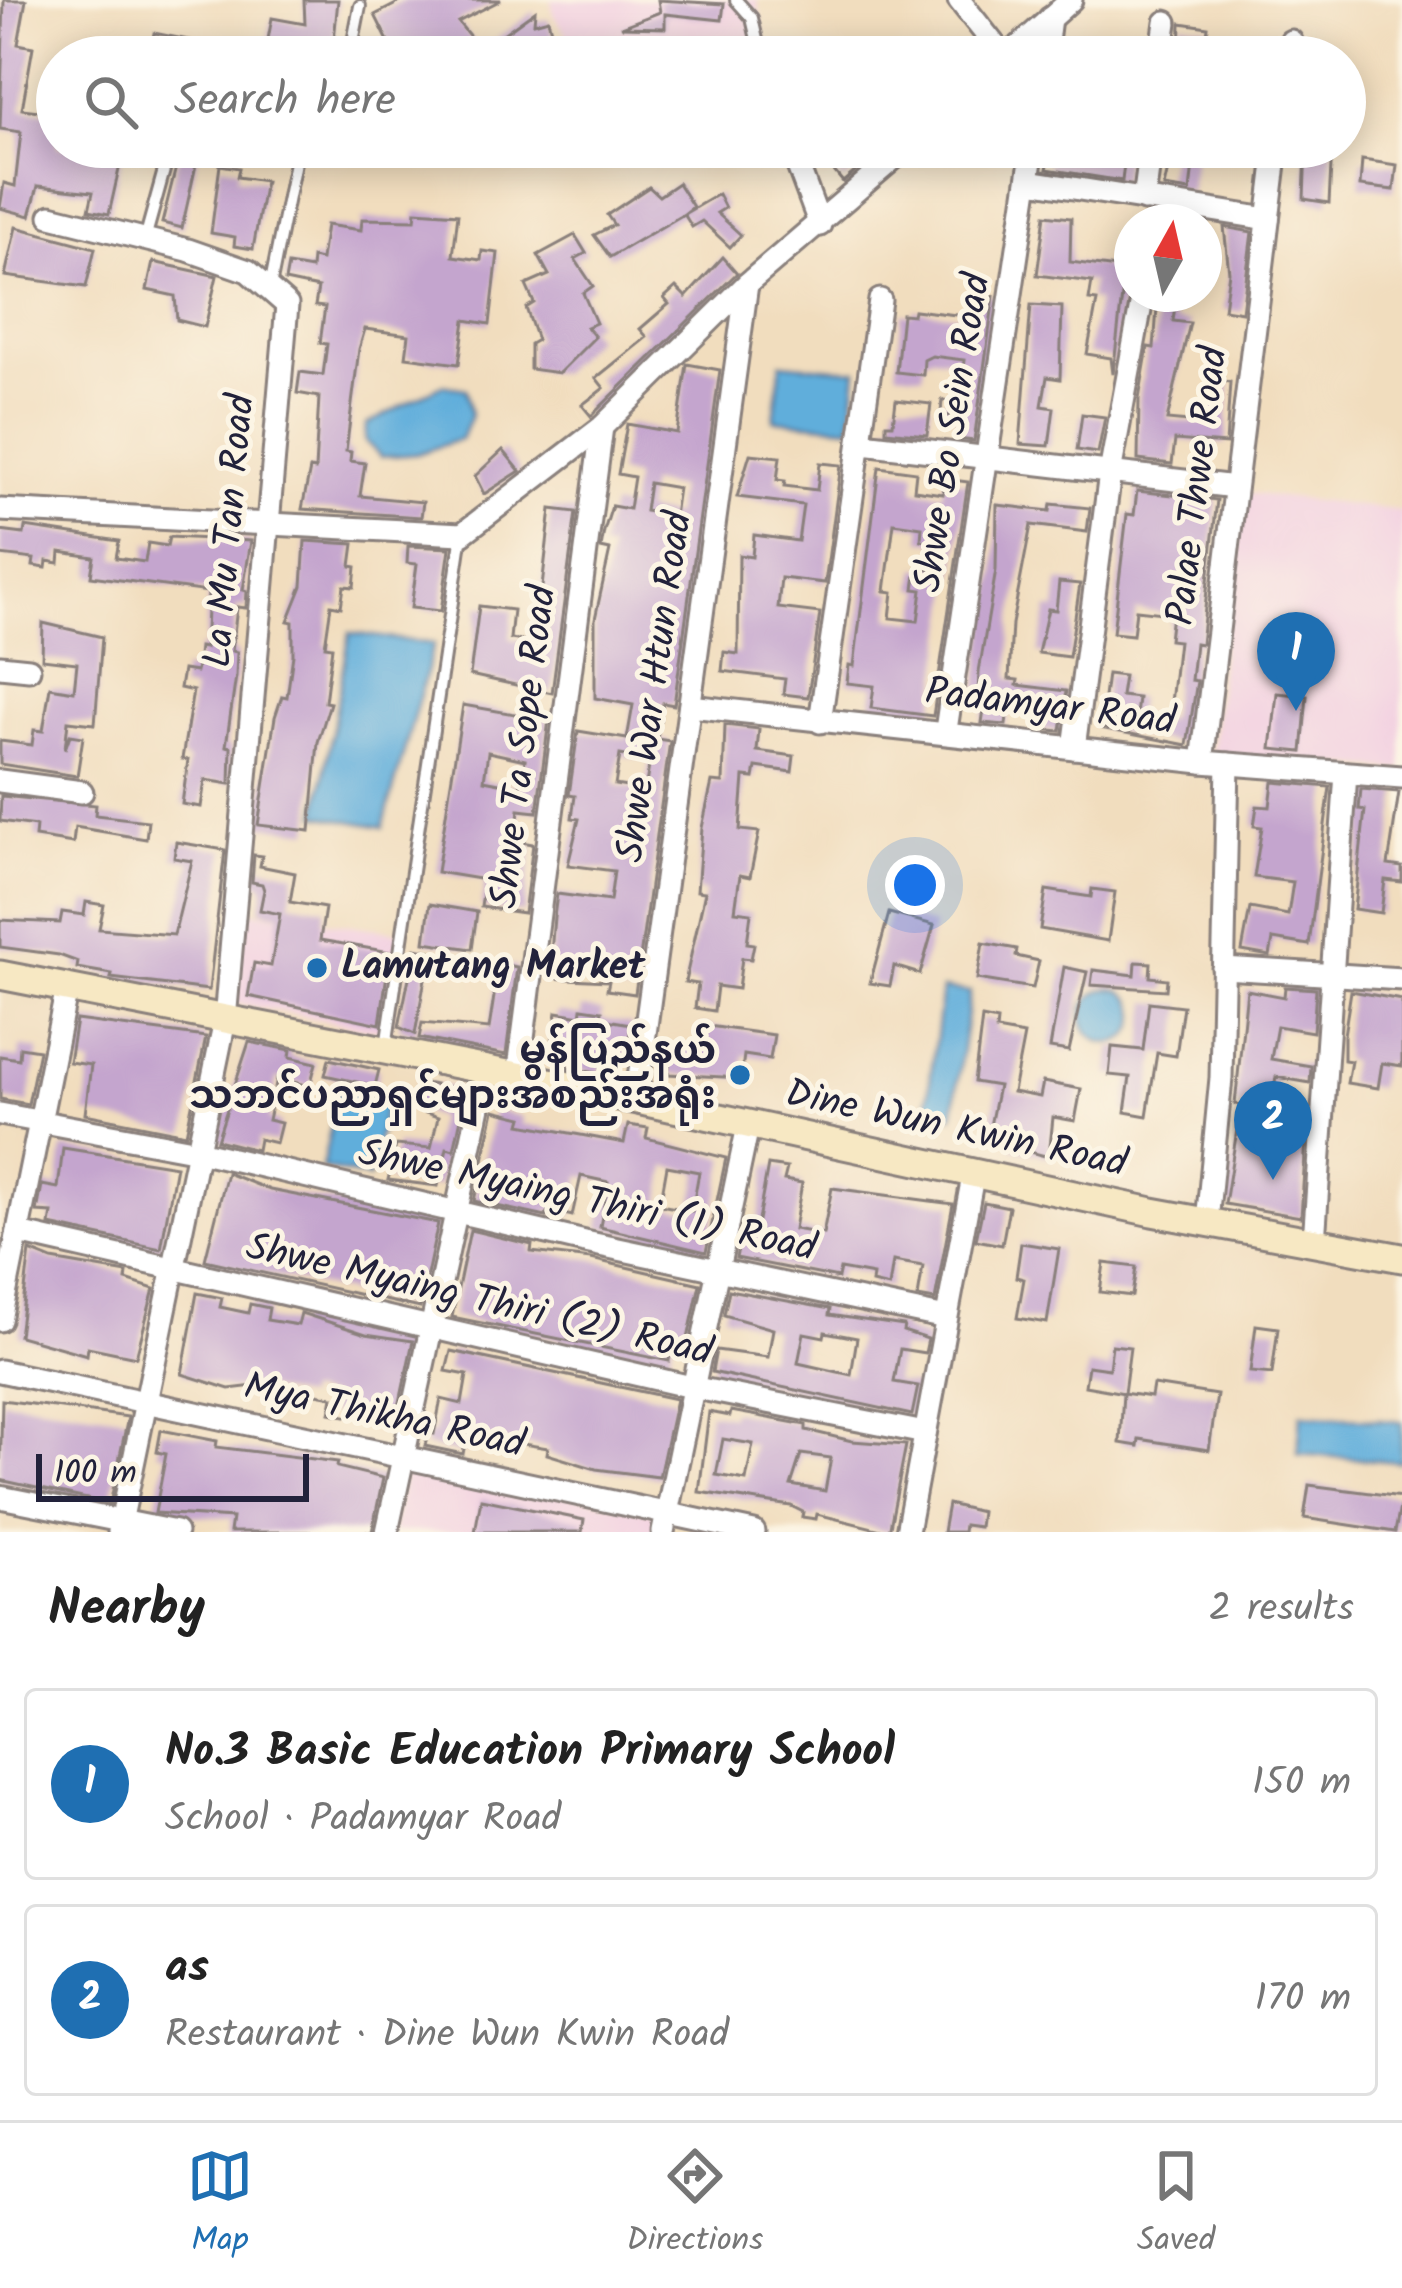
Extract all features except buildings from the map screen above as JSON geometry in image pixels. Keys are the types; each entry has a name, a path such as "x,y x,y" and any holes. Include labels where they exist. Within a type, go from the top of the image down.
{"street":[{"path":"959,0 989,36"},
{"path":"1029,36 1070,0"},
{"path":"1047,36 1049,18"},
{"path":"1164,36 1166,22"},
{"path":"799,168 820,225"},
{"path":"0,510 462,534 602,427 747,284 884,168"},
{"name":"Shwe Bo Sein Road","path":"946,730 1031,168"},
{"path":"1151,168 1153,204"},
{"name":"Palae Thwe Road","path":"1202,762 1274,168"},
{"path":"1029,181 1135,204"},
{"path":"1222,215 1268,219"},
{"path":"51,216 146,239 248,272 270,290"},
{"name":"Shwe War Htun Road","path":"636,1100 747,284"},
{"name":"La Mu Tan Road","path":"120,1526 225,1020 287,305 270,290"},
{"path":"820,722 880,300"},
{"path":"1074,748 1110,473 1140,312"},
{"name":"Shwe Ta Sope Road","path":"518,1076 602,427"},
{"path":"863,443 1235,487"},
{"path":"0,667 28,669"},
{"name":"Padamyar Road","path":"690,706 820,722 946,730 1202,762 1402,777"},
{"path":"1208,1222 1221,1078 1228,764"},
{"path":"1314,1242 1346,773"},
{"path":"0,781 82,792"},
{"path":"1223,968 1332,971 1402,979"},
{"name":"Dine Wun Kwin Road","path":"0,975 1402,1258"},
{"path":"0,1319 67,988"},
{"path":"388,1532 487,1070"},
{"name":"Shwe Myaing Thiri (1) Road","path":"0,1114 198,1151 946,1318"},
{"path":"665,1522 748,1126"},
{"path":"907,1532 974,1172"},
{"name":"Shwe Myaing Thiri (2) Road","path":"19,1233 696,1388 925,1433"},
{"name":"Mya Thikha Road","path":"0,1372 404,1458 665,1522 754,1532"},
{"path":"0,1497 120,1526 176,1532"}],"lane":[{"path":"736,0 752,19 756,36"},
{"path":"354,36 360,6"},
{"path":"146,239 166,168"},
{"path":"270,290 294,168"},
{"path":"385,1051 462,534"}],"shaded area":[{"path":"551,0 757,0 764,36 568,36 553,15"},
{"path":"1237,492 1402,511 1402,770 1212,755"},
{"name":"Lamutang Market","path":"244,910 405,933 390,1033 230,1002"},
{"path":"407,1461 664,1515 661,1532 392,1532"}],"water":[{"path":"781,363 857,370 851,427 774,420"},
{"path":"442,385 466,389 471,415 461,439 417,454 381,457 365,441 366,425"},
{"path":"350,633 434,644 383,827 317,815"},
{"path":"942,989 970,992 953,1116 926,1112"},
{"path":"1110,989 1129,997 1137,1016 1129,1035 1110,1043 1091,1035 1083,1016 1091,997"},
{"path":"338,1093 386,1103 369,1178 322,1168"},
{"path":"1301,1414 1402,1422 1400,1462 1298,1454"}],"place":[{"name":"No.3 Basic Education Primary School","path":"1296,711"},
{"name":"Lamutang Market","path":"317,968"},
{"name":"မွန်ပြည်နယ် သဘင်ပညာရှင်များအစည်းအရုံး","path":"740,1075"},
{"name":"as","path":"1273,1180"}]}
